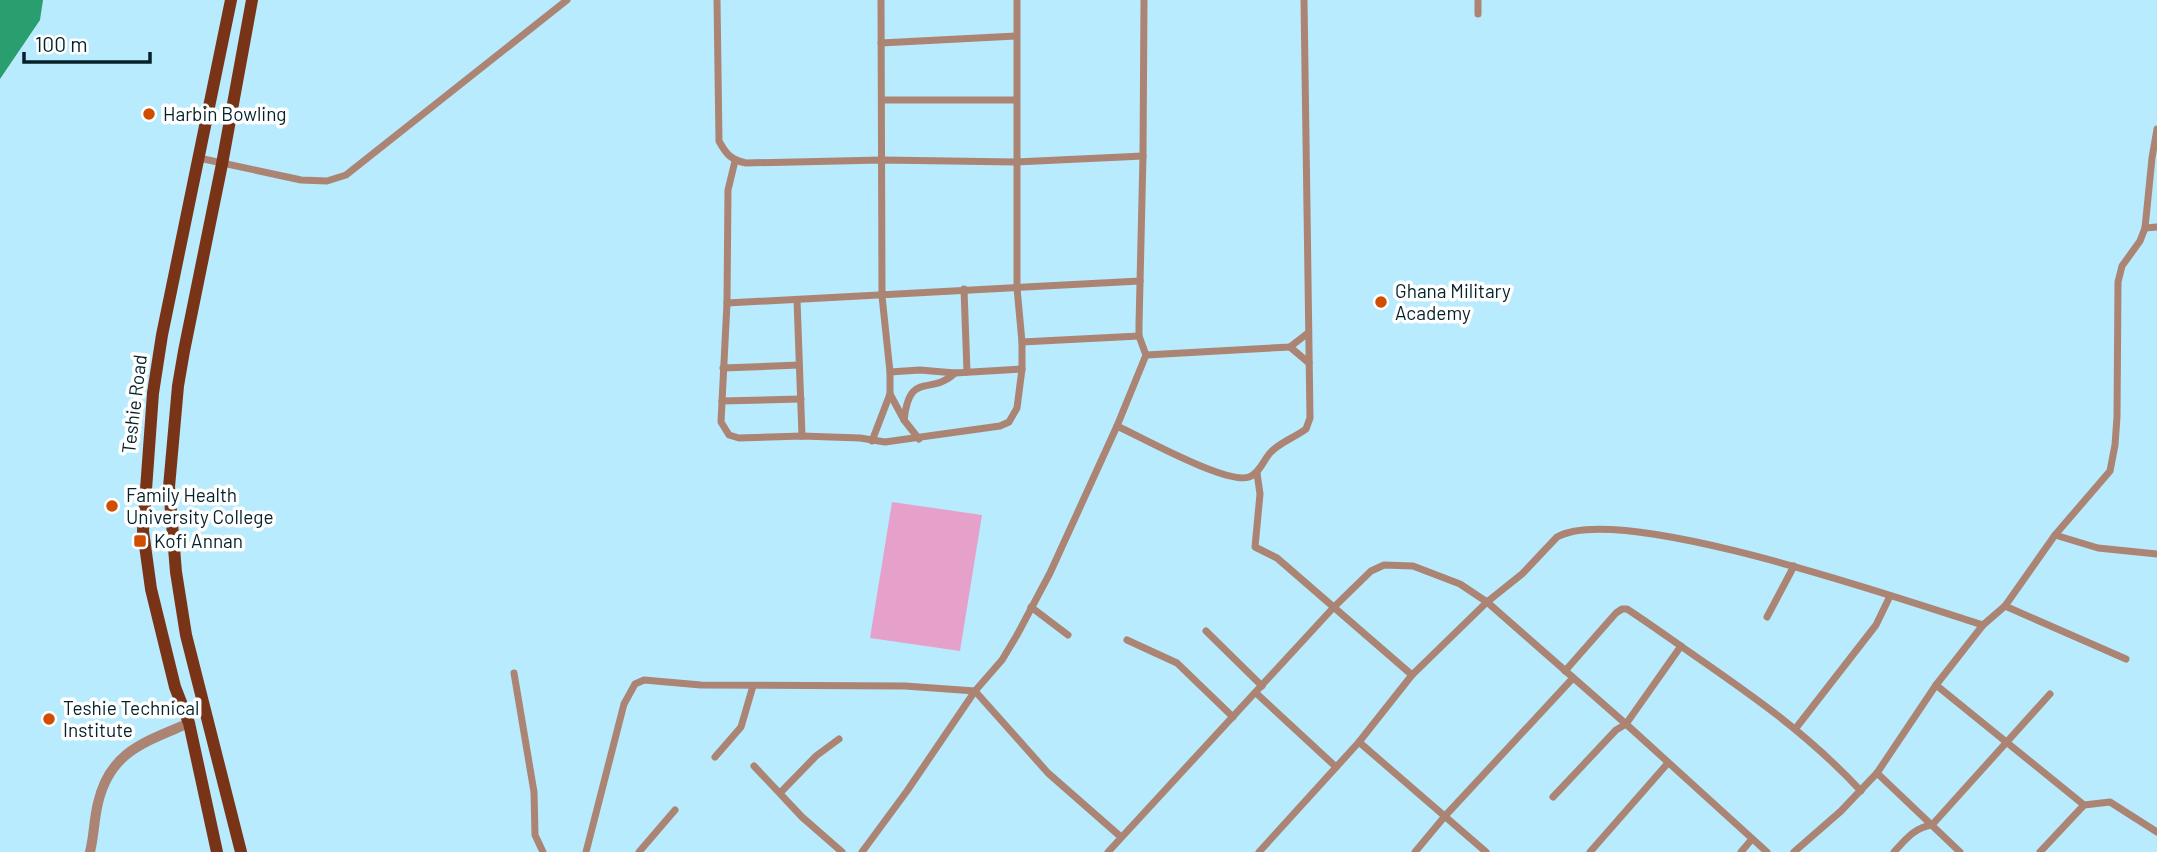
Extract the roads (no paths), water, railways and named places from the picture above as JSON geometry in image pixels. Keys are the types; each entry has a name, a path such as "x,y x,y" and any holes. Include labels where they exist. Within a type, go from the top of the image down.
{"main road":[{"name":"Teshie Road","path":"217,852 189,723 175,687 151,589 143,531 153,393 162,335 231,0"},
{"path":"241,852 187,635 176,572 169,487 184,351 252,0"}],"street":[{"path":"199,158 301,180 327,181 346,175 567,0"},
{"path":"717,0 719,141 735,161 1016,162 1143,156"},
{"path":"872,441 890,394 882,296 881,0"},
{"path":"735,161 729,190 721,422 729,435 739,438 802,436 860,438 872,441 919,439 1000,426 1009,422 1017,408 1022,369 1017,288 1017,0"},
{"path":"862,852 975,691 1002,660 1050,573 1118,426 1146,355 1139,336 1144,0"},
{"path":"1118,426 1212,471 1237,478 1248,478 1257,473 1280,444 1306,429 1310,418 1304,0"},
{"path":"1478,0 1478,14"},
{"path":"881,43 1016,36"},
{"path":"882,100 1016,100"},
{"path":"1794,852 1877,773 1936,685 1983,625 2005,606 2055,535 2100,485 2112,466 2117,417 2119,282 2122,265 2140,241 2145,228 2157,129"},
{"path":"2145,228 2157,228"},
{"path":"727,303 1140,281"},
{"path":"964,289 967,372"},
{"path":"797,300 802,436"},
{"path":"1146,355 1290,347 1308,333"},
{"path":"1022,342 1139,336"},
{"path":"1290,347 1309,363"},
{"path":"723,368 799,365"},
{"path":"890,372 920,370 955,373 1022,369"},
{"path":"904,420 907,403 913,391 922,385 946,383 955,373"},
{"path":"890,394 904,420 919,439"},
{"path":"722,401 801,399"},
{"path":"1257,473 1261,494 1255,547 1277,558 1412,675"},
{"path":"1259,852 1359,741 1412,675 1488,602 1522,574 1557,537 1573,531 1605,530 1671,537 1713,545 1794,566 1983,625"},
{"path":"2055,535 2098,548 2157,554"},
{"path":"1108,852 1333,608 1371,571 1384,565 1413,566 1438,574 1488,602 1767,852"},
{"path":"1767,617 1794,566"},
{"path":"1796,728 1876,625 1891,596"},
{"path":"2005,606 2126,659"},
{"path":"1031,607 1068,635"},
{"path":"1565,671 1622,608 1662,631 1796,728 1861,791"},
{"path":"1206,631 1336,766"},
{"path":"1126,640 1177,663 1233,717"},
{"path":"1553,797 1616,730 1626,724 1681,646"},
{"path":"514,673 534,792 535,835 543,852"},
{"path":"1415,852 1573,678"},
{"path":"586,852 624,704 635,684 644,680 701,685 905,686 975,691 1048,773 1121,837"},
{"path":"1936,685 2084,805"},
{"path":"715,757 741,727 753,686"},
{"path":"1894,852 1914,832 1932,825 2050,694"},
{"path":"90,852 97,805 103,784 113,767 124,754 189,723"},
{"path":"781,792 816,756 839,739"},
{"path":"1359,741 1486,852"},
{"path":"1590,852 1668,762"},
{"path":"754,766 802,817 842,852"},
{"path":"1877,773 1960,852"},
{"path":"2040,852 2084,805 2110,802 2157,832"},
{"path":"639,852 675,810"},
{"path":"1741,852 1752,839"}],"place":[{"name":"Harbin Bowling","path":"149,114"},
{"name":"Ghana Military Academy","path":"1381,302"},
{"name":"Family Health University College","path":"112,506"},
{"name":"Kofi Annan","path":"140,541"},
{"name":"Teshie Technical Institute","path":"49,719"}]}
